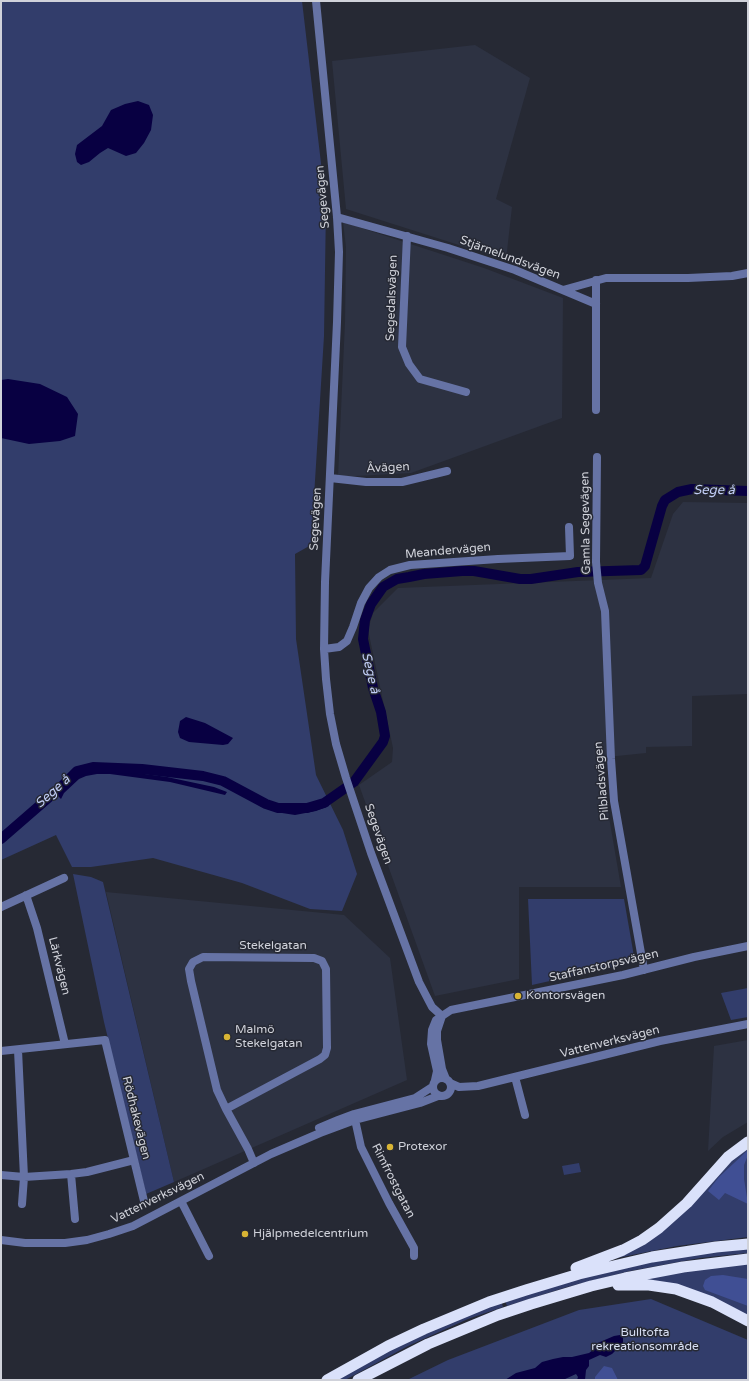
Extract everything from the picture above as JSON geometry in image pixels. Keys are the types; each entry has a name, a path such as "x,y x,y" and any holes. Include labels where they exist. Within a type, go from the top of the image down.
{"highway":[{"path":"327,1380 388,1346 461,1313 502,1292 598,1260 642,1240 676,1214 734,1152 748,1142"},
{"path":"461,1313 532,1288 601,1268 652,1257 716,1247 748,1244"},
{"path":"358,1380 396,1360 458,1331 498,1315 557,1296 591,1286 646,1274 683,1267 748,1259"},
{"path":"557,1296 610,1285 654,1285 676,1289 700,1297 748,1321"}],"street":[{"name":"Segevägen","path":"316,1 337,217 339,252 338,322 325,582 324,650 330,714 336,744 346,778 371,853 419,982 432,1007 442,1016"},
{"name":"Stjärnelundsvägen","path":"337,217 448,248 515,270 563,290 606,278 732,276 748,273"},
{"name":"Segedalsvägen","path":"407,236 402,347 409,364 420,379 466,392"},
{"path":"596,280 596,410"},
{"path":"563,290 596,304"},
{"name":"Gamla Segevägen","path":"597,457 596,562 599,586"},
{"name":"Åvägen","path":"330,478 366,482 402,482 447,471"},
{"name":"Meandervägen","path":"324,650 339,647 347,640 361,603 369,588 379,577 390,570 410,565 570,556 569,528"},
{"name":"Pilbladsvägen","path":"599,586 606,611 610,760 614,801 644,970"},
{"path":"1,907 64,878"},
{"name":"Lärkvägen","path":"26,895 37,928 65,1044"},
{"name":"Staffanstorpsvägen","path":"442,1016 446,1012 457,1008 644,970 694,957 748,946"},
{"name":"Stekelgatan","path":"226,1109 325,1055 327,1048 326,970 322,961 314,958 203,957 193,962 189,969 218,1090 226,1109 254,1163"},
{"path":"442,1016 437,1040 442,1069 448,1081 450,1090 448,1094 438,1096 434,1093 436,1071 431,1044 431,1034 434,1023 442,1016"},
{"name":"Vattenverksvägen","path":"448,1081 459,1087 478,1086 660,1041 748,1024"},
{"name":"Rödhakevägen","path":"65,1044 105,1040 144,1201"},
{"path":"1,1051 65,1044"},
{"path":"18,1050 24,1177 22,1204"},
{"path":"434,1083 440,1078 448,1081"},
{"path":"515,1078 525,1115"},
{"name":"Vattenverksvägen","path":"355,1117 415,1098 424,1094 434,1083"},
{"name":"Vattenverksvägen","path":"448,1094 471,1090 478,1086"},
{"name":"Vattenverksvägen","path":"1,1240 46,1244 87,1240 109,1234 133,1226 314,1130 338,1120 415,1105 438,1096"},
{"name":"Rimfrostgatan","path":"355,1117 361,1147 389,1203 414,1248 414,1256"},
{"path":"1,1175 24,1177 71,1174 87,1172 134,1160"},
{"path":"71,1174 75,1219"},
{"path":"181,1201 209,1256"}],"shaded area":[{"path":"475,45 530,78 496,199 512,207 506,260 346,209 332,61"},
{"path":"138,101 149,105 153,115 151,130 144,143 136,153 126,156 108,148 89,162 81,165 77,162 75,154 77,145 102,126 111,110 125,104"},
{"path":"343,222 484,268 563,298 562,418 411,473 338,477 345,322 346,247"},
{"path":"8,379 40,384 67,397 78,414 75,436 60,441 29,444 1,438 1,380"},
{"path":"683,502 748,503 748,694 692,696 692,746 646,747 646,753 603,757 604,788 621,887 519,887 519,979 435,996 359,785 392,762 393,748 368,630 373,613 398,588 651,578 673,514"},
{"path":"186,717 205,723 233,738 228,744 223,745 189,742 180,738 178,732 180,721"},
{"path":"96,770 167,777 214,787 227,792 225,795 170,782 110,774 97,774 79,779 64,793 61,799 57,795 77,774"},
{"path":"261,803 275,809 294,812 318,809 328,804 329,806 316,811 295,815 270,810 260,806"},
{"path":"106,892 344,915 390,958 407,1080 174,1182"},
{"path":"748,1040 748,1122 723,1137 708,1151 714,1046"},
{"path":"748,1150 748,1155 744,1165 744,1179 748,1204 725,1193 719,1200 708,1191 719,1177"},
{"path":"723,1275 748,1279 748,1306 705,1290 703,1286 705,1280 711,1276"},
{"path":"620,1335 623,1338 623,1343 612,1354 606,1357 600,1355 589,1360 585,1380 577,1380 578,1377 576,1374 563,1380 505,1380 516,1373 535,1368 542,1362 589,1353 593,1350 593,1345"},
{"path":"604,1366 612,1368 618,1380 595,1380 595,1377"}],"green space":[{"path":"1,1 302,1 326,206 324,336 311,545 295,554 296,639 316,775 343,830 357,874 342,911 310,909 242,883 153,858 91,867 72,867 56,835 1,860"},
{"path":"73,874 91,877 103,882 174,1182 146,1194 104,1022"},
{"path":"528,899 624,899 635,962 532,985"},
{"path":"748,988 748,1017 731,1020 721,993"},
{"path":"748,1145 748,1237 677,1246 607,1260 623,1253"},
{"path":"579,1163 581,1172 564,1175 562,1166"},
{"path":"748,1247 748,1253 700,1258 630,1271 567,1287 507,1306 505,1300 628,1265"},
{"path":"748,1262 748,1317 640,1278"},
{"name":"Bulltofta rekreationsområde","path":"651,1299 748,1340 748,1380 407,1380 448,1360 579,1310"},
{"path":"501,1301 503,1307 468,1319 408,1346 345,1380 333,1380 378,1354"}],"waterway":[{"name":"Sege å","path":"1,839 77,771 93,767 142,769 203,776 223,781 266,804 278,808 307,808 324,803 354,782 383,742 385,736 381,712 373,688 363,639 365,620 371,604 383,587 397,579 424,574 462,571 474,571 520,579 531,579 578,572 641,570 645,566 665,500 678,492 692,489 748,491"}],"place":[{"name":"Kontorsvägen","path":"518,996"},
{"name":"Malmö Stekelgatan","path":"227,1037"},
{"name":"Protexor","path":"390,1147"},
{"name":"Hjälpmedelcentrium","path":"245,1234"}]}
